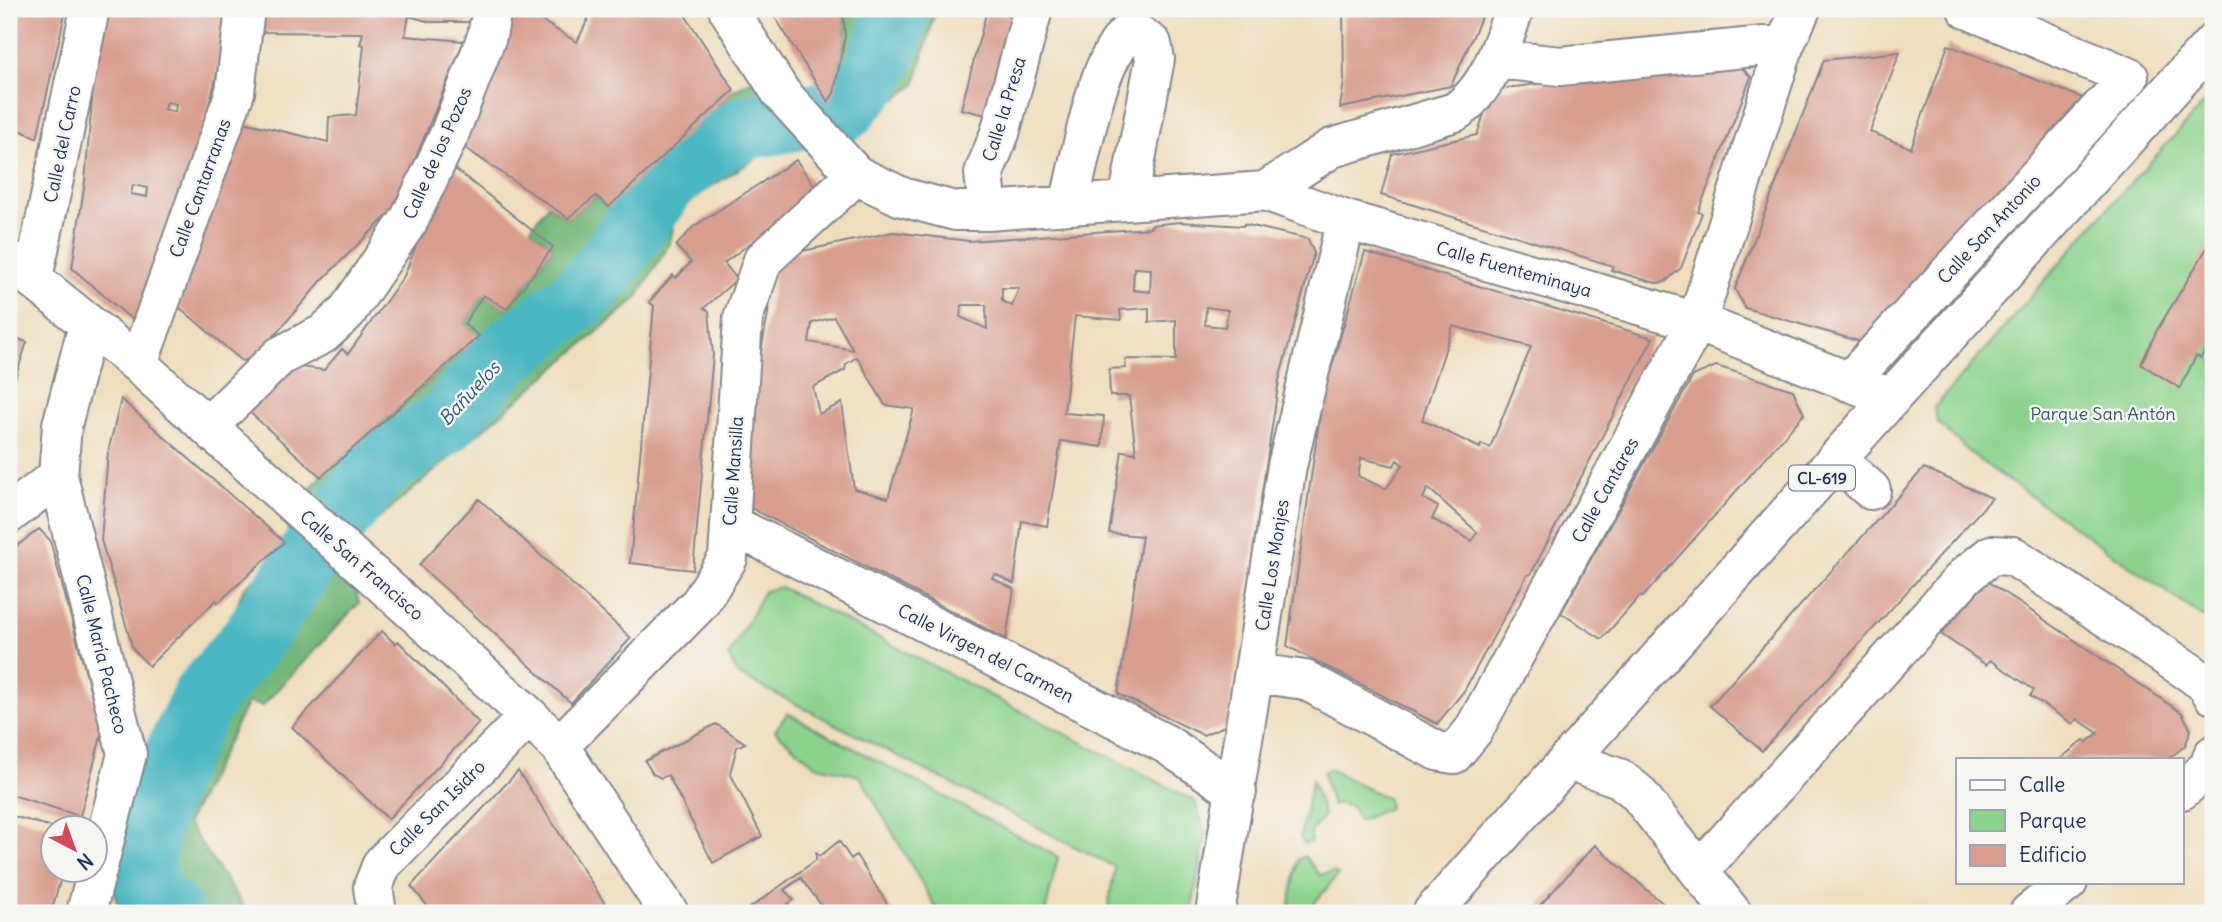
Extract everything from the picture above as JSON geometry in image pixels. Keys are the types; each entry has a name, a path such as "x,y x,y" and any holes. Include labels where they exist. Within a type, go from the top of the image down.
{"street":[{"name":"Calle del Carro","path":"21,269 90,9"},
{"name":"Calle Cantarranas","path":"138,364 235,92 245,9"},
{"name":"Calle de los Pozos","path":"208,426 280,356 323,334 346,313 409,220 449,135 487,36 492,9"},
{"name":"Calle Fuenteminaya","path":"728,9 781,93 856,175 902,197 955,211 988,211 1265,191 1346,220 1697,322 1891,398"},
{"name":"Calle la Presa","path":"988,211 984,173 1000,133 1033,9"},
{"path":"1265,191 1332,148 1455,112 1468,104 1498,59 1514,9"},
{"name":"Calle Cantares","path":"1255,673 1305,680 1437,751 1454,754 1473,731 1697,322 1785,44 1801,9"},
{"name":"Calle San Antonio","path":"1849,382 2129,77 1967,9"},
{"path":"1069,204 1104,68 1118,41 1132,29 1152,44 1155,60 1128,201"},
{"name":"CL-619","path":"1432,913 1838,461 1891,398 2213,43"},
{"path":"1498,59 1560,66 1785,44"},
{"name":"Calle Mansilla","path":"559,746 700,603 728,558 743,318 763,260 856,175"},
{"name":"Calle Los Monjes","path":"1214,913 1237,792 1287,466 1346,220"},
{"name":"Calle San Francisco","path":"21,269 138,364 529,716 559,746 669,913"},
{"name":"Calle María Pacheco","path":"86,913 128,754 58,476 62,425 88,325"},
{"path":"1838,461 1871,490"},
{"path":"9,514 58,476"},
{"name":"Calle Virgen del Carmen","path":"730,524 1166,744 1237,792"},
{"path":"1699,871 1966,575 1991,555 2013,556 2188,671 2206,684 2213,695"},
{"name":"Calle San Isidro","path":"377,913 373,887 382,864 529,716"},
{"path":"1568,760 1619,778 1637,792 1732,913"},
{"path":"2029,913 2065,884"}],"green space":[{"path":"843,9 936,9 915,85 859,126 834,93 845,36"},
{"path":"768,71 802,116 787,139 677,208 670,243 637,298 370,526 345,551 359,603 262,706 248,702 187,823 243,906 253,913 120,913 108,871 108,837 159,726 220,653 243,589 282,554 294,506 321,477 479,337 464,324 483,295 507,309 553,247 530,229 548,205 568,218 596,196 610,206 734,90"},
{"name":"Parque San Antón","path":"2213,94 2213,624 1975,457 1938,423 1934,408 2105,211"},
{"path":"780,587 1195,801 1206,834 1191,913 1107,913 1115,867 737,674 729,656 764,591"},
{"path":"787,713 1058,857 1045,913 939,913 860,776 815,765 775,731"},
{"path":"1329,769 1388,799 1389,808 1359,821 1352,807 1338,803 1332,806 1323,772"},
{"path":"1312,780 1324,816 1311,831 1311,842 1304,844 1300,837"},
{"path":"1304,856 1320,875 1334,872 1338,875 1306,913 1288,913 1298,860"}],"building":[{"path":"9,9 66,9 37,138 9,125"},
{"path":"108,9 229,9 216,78 200,138 138,325 72,268 85,181 96,55","holes":["167,102 176,104 175,112 164,109","133,185 148,188 147,197 131,194"]},
{"path":"259,9 474,9 471,22 430,22 409,16 405,36 464,41 395,208 323,279 256,357 242,361 179,307 239,121 328,142 329,117 356,115 364,45 360,44 363,33 259,32"},
{"path":"502,9 522,9 577,42 591,13 586,9 681,9 734,90 609,207 596,196 568,218 458,143"},
{"path":"770,9 843,9 845,36 834,93 828,102"},
{"path":"1343,9 1485,9 1451,86 1340,108 1344,81"},
{"path":"987,10 1016,17 990,116 961,109"},
{"path":"1948,45 2085,99 1865,343 1745,308 1735,289 1824,60 1900,52 1870,132 1911,148"},
{"path":"1732,58 1751,77 1698,212 1702,213 1681,268 1665,282 1656,283 1611,270 1613,266 1381,195 1392,154 1477,135 1492,90"},
{"path":"796,160 819,192 724,263 737,279 704,308 709,311 713,355 693,570 630,563 654,306 649,302 673,275 676,278 691,262 676,246 693,227"},
{"path":"449,164 553,247 507,309 483,295 464,324 479,336 321,477 244,407 282,365 324,370 342,349 348,354 404,276"},
{"path":"1180,222 1244,224 1308,239 1314,253 1279,380 1227,725 1203,735 1118,694 1142,536 1109,533 1122,451 1136,453 1129,396 1110,396 1109,369 1126,368 1125,359 1176,360 1176,320 1149,322 1149,308 1120,310 1121,320 1075,316 1064,413 1104,416 1102,447 1061,441 1047,526 1022,521 1014,584 995,574 992,578 1014,589 1006,639 747,506 759,363 776,269 793,253 893,232 969,241 1150,228 1151,225","holes":["1134,268 1151,269 1150,292 1133,290","1002,288 1019,288 1012,306 1002,301","962,305 986,305 987,329 960,317","1206,307 1228,310 1225,327 1205,325","834,317 853,350 809,342 812,323","857,357 885,405 914,409 888,498 854,489 842,403 819,414 813,387 845,370 846,364"]},
{"path":"2213,238 2213,338 2201,358 2196,356 2180,388 2141,364 2157,330"},
{"path":"1365,252 1653,338 1531,574 1527,575 1464,691 1437,724 1287,646 1322,400","holes":["1453,326 1531,347 1490,448 1481,444 1480,448 1422,420","1361,458 1394,466 1397,460 1403,465 1386,489 1358,476","1428,488 1477,532 1472,541 1432,519 1438,507 1423,498"]},
{"path":"9,336 27,342 9,397"},
{"path":"1716,366 1793,390 1804,414 1643,597 1640,596 1602,639 1561,613 1693,376"},
{"path":"121,399 284,542 218,603 216,600 149,666 133,649 101,540 108,452"},
{"path":"1924,468 1992,498 1762,751 1710,706"},
{"path":"479,499 631,638 571,703 419,565"},
{"path":"39,529 50,540 102,733 81,814 9,794 9,552"},
{"path":"1987,581 2182,713 2191,730 2185,746 2169,758 2061,758 2098,733 2077,719 2073,724 2030,696 2034,690 1990,660 1986,665 1941,634"},
{"path":"382,631 395,644 398,641 479,723 388,819 292,727"},
{"path":"716,724 745,743 737,747 730,773 762,836 713,863 668,775 661,778 653,774 645,761"},
{"path":"518,771 611,913 433,913 411,886"},
{"path":"9,815 38,823 38,884 59,884 51,913 9,913"},
{"path":"839,841 851,859 856,855 893,913 827,913 801,878 784,890 794,900 787,905 793,913 743,913 816,860 816,853 820,856"},
{"path":"1595,845 1674,913 1533,913"}],"waterway":[{"name":"Bañuelos","path":"171,913 156,903 142,871 147,832 168,772 204,697 252,640 304,563 375,471 444,423 501,358 577,299 606,268 664,184 710,146 748,127 843,110 873,76 894,27 895,9"}]}
